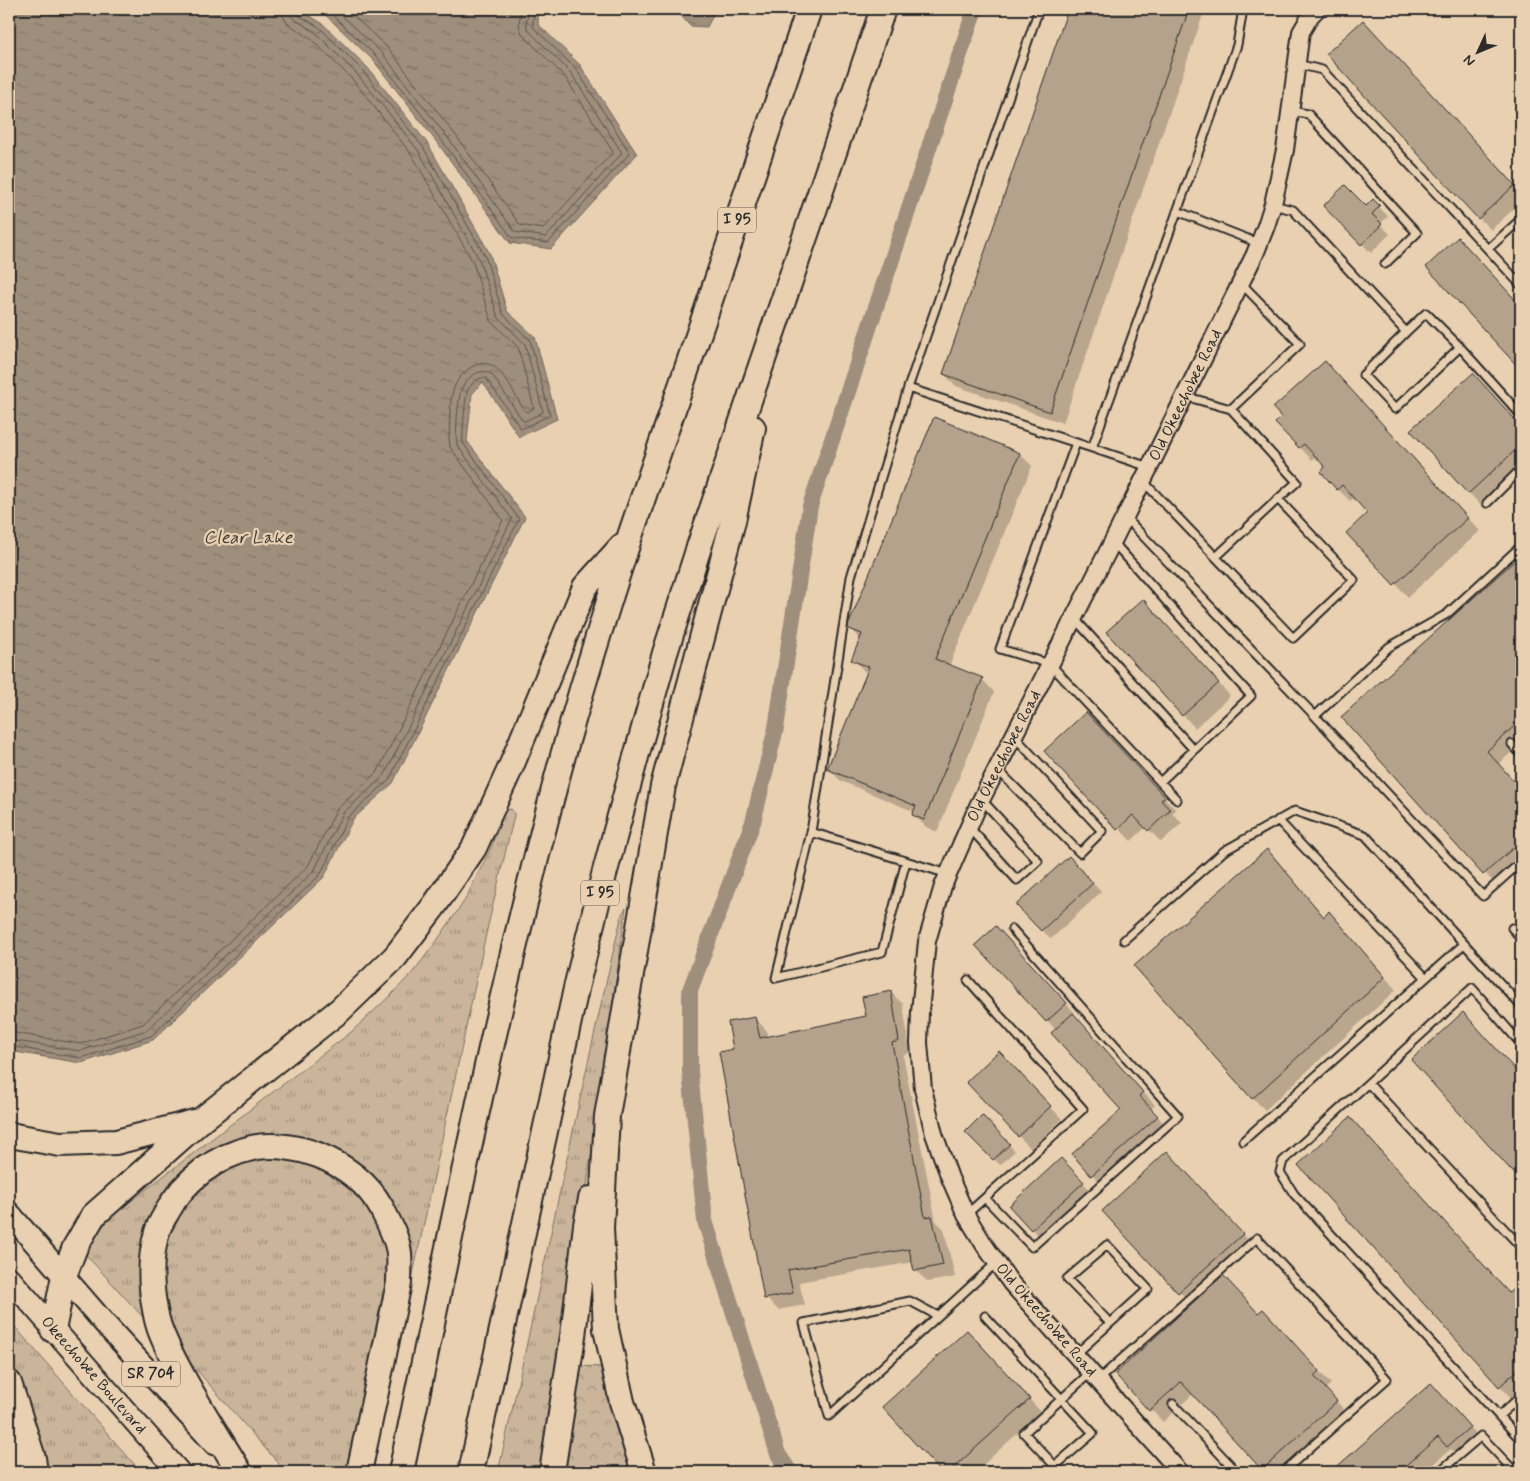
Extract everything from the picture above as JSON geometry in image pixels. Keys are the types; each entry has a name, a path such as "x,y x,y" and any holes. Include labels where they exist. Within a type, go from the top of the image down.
{"highway":[{"name":"I 95","path":"400,1472 485,1074 514,948 569,733 629,539 809,9"},
{"name":"I 95","path":"471,1472 577,984 619,818 677,617 703,535 883,9"},
{"path":"552,1472 573,1336 586,1225 608,1116 663,786 733,521 774,326"},
{"path":"53,1330 64,1276 76,1247 93,1216 200,1121 340,1010 395,957 434,906 474,848 510,769 585,587 629,539"},
{"path":"608,1116 601,1228 606,1329 622,1402 644,1472"},
{"path":"9,1134 60,1144 116,1142 200,1121"},
{"path":"240,1472 187,1386 166,1345 156,1318 150,1268 157,1231 173,1201 195,1175 234,1154 252,1148 277,1146 309,1152 333,1161 359,1178 377,1200 390,1223 399,1251 399,1283 359,1472"},
{"path":"9,1383 33,1458 35,1472"},
{"path":"9,1439 15,1472"}],"main road":[{"name":"SR 704","path":"9,1212 240,1472"},
{"name":"Okeechobee Boulevard","path":"9,1278 179,1472"}],"street":[{"name":"Old Okeechobee Road","path":"1173,1470 1075,1355 1011,1284 966,1215 934,1134 923,1089 919,1043 920,1012 927,941 948,874 981,800 1125,517 1259,244 1273,204 1285,150 1301,32 1311,14 1317,9"},
{"path":"1517,1472 1521,1470"}],"lane":[{"path":"906,862 882,952 776,978 811,832 851,577 908,388 1039,9"},
{"path":"1092,448 1237,44 1243,9"},
{"path":"1297,64 1322,70 1521,285"},
{"path":"1291,111 1308,114 1417,233 1385,264"},
{"path":"1273,204 1293,210 1406,332"},
{"path":"1177,211 1259,244"},
{"path":"1488,249 1521,220"},
{"path":"1231,409 1300,344 1241,282"},
{"path":"1460,347 1394,409 1362,375 1426,312 1460,347 1521,414"},
{"path":"908,388 1092,448 1146,473 1216,557 1293,638 1354,580 1278,498"},
{"path":"1184,396 1231,409 1297,482 1216,557"},
{"path":"1076,443 1000,649 1050,664 1177,800"},
{"path":"1486,503 1521,469"},
{"path":"1125,517 1483,896 1521,862"},
{"path":"1112,541 1251,696 1160,782"},
{"path":"1314,716 1389,647 1447,614 1521,546"},
{"path":"1074,617 1194,750"},
{"path":"997,768 1080,853 1102,831 1014,736"},
{"path":"1512,744 1521,754"},
{"path":"969,827 1017,880 1038,861 981,800"},
{"path":"1124,940 1224,851 1295,811 1365,835 1521,1006"},
{"path":"1278,820 1426,978"},
{"path":"811,832 948,874"},
{"path":"1512,928 1521,938"},
{"path":"985,1198 1032,1248 1178,1116 1012,929"},
{"path":"1243,1141 1464,944"},
{"path":"966,1215 1083,1110 968,980"},
{"path":"1521,1044 1472,988 1283,1161 1280,1172 1294,1194 1521,1440"},
{"path":"1368,1083 1521,1247"},
{"path":"985,1316 1061,1399 1093,1433 1056,1466 1024,1433 1061,1399 1094,1377 1257,1238 1387,1379 1283,1472"},
{"path":"1075,1355 1110,1323 1148,1288 1107,1245 1067,1279 1110,1323"},
{"path":"938,1316 910,1301 804,1323 829,1416 996,1263"},
{"path":"1499,1416 1521,1396"},
{"path":"1173,1404 1236,1472"},
{"path":"1439,1472 1481,1436 1517,1472"}],"green space":[{"path":"511,809 514,812 514,816 486,934 412,1279 403,1232 297,1142 174,1185 147,1316 142,1316 86,1255 93,1239 108,1221 127,1204 350,1033 390,996 413,972 465,900 490,850 504,813"},
{"path":"626,908 583,1213 543,1472 498,1472 606,983 622,914"},
{"path":"291,1156 344,1178 379,1221 387,1250 389,1270 387,1292 347,1472 286,1472 187,1359 174,1335 159,1294 168,1226 199,1183 249,1157"},
{"path":"9,1320 141,1472 42,1472 18,1385 9,1363"},
{"path":"578,1366 603,1367 617,1431 631,1472 564,1472"}],"water":[{"name":"Clear Lake","path":"9,9 298,9 322,23 367,67 428,144 490,254 507,311 535,337 557,419 519,437 483,382 472,394 467,441 525,517 393,783 353,819 324,877 153,1040 81,1063 9,1051"},
{"path":"319,9 539,9 538,24 580,65 637,154 551,249 510,243 442,149 373,60"},
{"path":"675,9 721,9 714,13 707,27 690,26"}],"building":[{"path":"1068,9 1189,9 1050,412 943,374"},
{"path":"1363,20 1515,185 1478,219 1326,54"},
{"path":"1345,185 1366,206 1373,199 1380,206 1372,214 1382,224 1361,245 1323,206"},
{"path":"1458,237 1521,306 1521,370 1426,267"},
{"path":"1325,361 1468,518 1394,585 1346,533 1367,513 1342,485 1337,490 1321,472 1325,467 1304,444 1299,448 1275,423 1281,417 1273,408"},
{"path":"1473,373 1521,426 1521,445 1468,494 1410,430"},
{"path":"934,417 1020,453 935,659 983,678 924,820 912,815 916,806 827,769 869,667 851,660 862,634 847,628"},
{"path":"1521,555 1521,720 1487,751 1521,789 1521,841 1483,875 1341,717"},
{"path":"1143,599 1219,683 1182,716 1106,632"},
{"path":"1086,712 1165,797 1161,800 1170,810 1148,831 1133,815 1117,830 1044,751"},
{"path":"1267,849 1324,917 1329,911 1385,977 1252,1099 1134,966"},
{"path":"1069,856 1093,883 1041,931 1016,905"},
{"path":"996,926 1067,1003 1046,1022 975,945"},
{"path":"891,991 899,1041 892,1043 925,1217 932,1216 943,1265 914,1271 909,1249 788,1270 793,1293 764,1299 719,1052 733,1049 728,1022 755,1017 760,1038 866,1016 862,997"},
{"path":"1463,1012 1521,1076 1521,1181 1411,1060"},
{"path":"1073,1013 1143,1092 1139,1096 1158,1116 1091,1176 1072,1154 1121,1110 1051,1033"},
{"path":"999,1051 1051,1106 1018,1137 966,1082"},
{"path":"982,1115 1010,1144 993,1160 965,1132"},
{"path":"1350,1117 1509,1293 1521,1281 1521,1367 1499,1387 1298,1165"},
{"path":"1167,1151 1243,1234 1178,1293 1102,1211"},
{"path":"1061,1158 1084,1182 1031,1230 1009,1206"},
{"path":"1223,1275 1258,1313 1263,1309 1319,1371 1314,1376 1337,1401 1262,1470 1181,1382 1149,1411 1115,1374"},
{"path":"967,1330 1030,1399 949,1472 941,1472 882,1407"},
{"path":"1431,1383 1470,1427 1447,1447 1438,1437 1398,1472 1331,1472"}],"waterway":[{"path":"790,1472 778,1454 705,1221 690,1072 690,990 753,822 776,728 810,506 975,9"}]}
